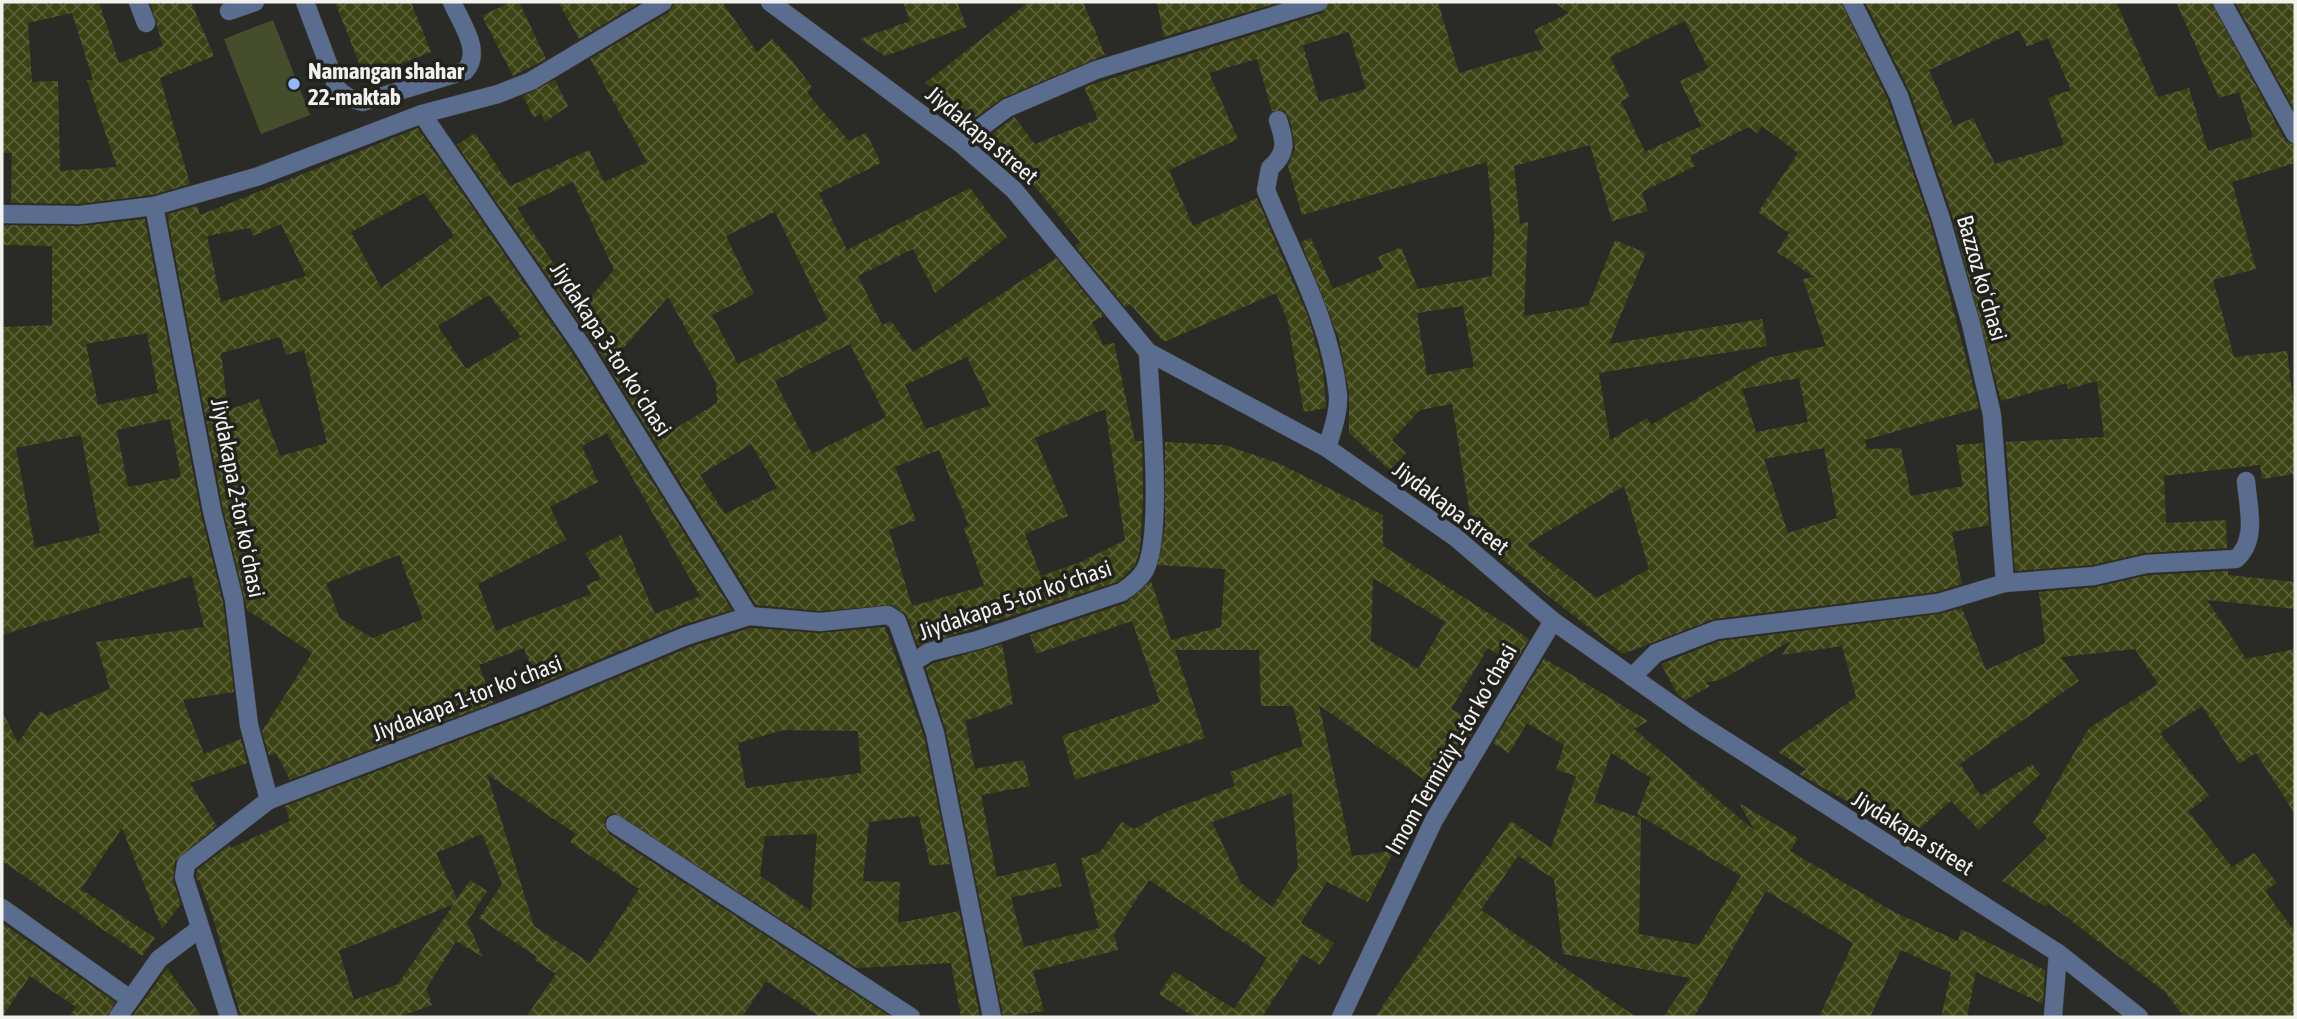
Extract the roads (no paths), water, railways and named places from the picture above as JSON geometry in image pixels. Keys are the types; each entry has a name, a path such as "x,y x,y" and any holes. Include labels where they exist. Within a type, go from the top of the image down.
{"street":[{"path":"138,2 146,23"},
{"path":"229,11 255,2"},
{"path":"304,2 338,90 349,98 363,102 465,71 474,54 452,2"},
{"path":"2,214 80,215 154,206 256,177 422,114 498,94 531,81 663,2"},
{"name":"Jiydakapa street","path":"770,2 960,143 1014,190 1147,352 1327,448 1455,537 1553,621 1695,722 2058,953 2138,1017"},
{"path":"960,143 1007,108 1096,70 1319,2"},
{"name":"Bazzoz koʻchasi","path":"1852,2 1899,96 1941,219 1971,324 1992,415 2005,583"},
{"path":"2222,2 2295,134"},
{"name":"Jiydakapa 3-tor koʻchasi","path":"422,114 585,351 749,616"},
{"path":"1278,120 1285,141 1284,150 1279,160 1270,168 1266,190 1321,316 1338,396 1337,414 1327,448"},
{"name":"Jiydakapa 2-tor koʻchasi","path":"154,206 212,511 234,600 249,725 269,800"},
{"name":"Jiydakapa 5-tor koʻchasi","path":"992,1017 935,733 912,663 929,652 978,640 1122,592 1136,582 1146,568 1152,544 1154,499 1147,352"},
{"path":"1632,677 1656,653 1716,630 1938,603 2005,583 2094,576 2146,564 2236,559 2246,551 2250,538 2246,481"},
{"name":"Jiydakapa 1-tor koʻchasi","path":"229,1017 184,877 186,864 269,800 548,693 686,636 749,616 820,622 888,615 897,621 912,663"},
{"name":"Imom Termiziy 1-tor koʻchasi","path":"1340,1017 1434,820 1553,621"},
{"path":"615,824 911,1017"},
{"path":"2,908 131,999"},
{"path":"118,1017 159,959 199,929"},
{"path":"2053,1017 2058,953"}],"place":[{"name":"Namangan shahar 22-maktab","path":"294,84"}]}
